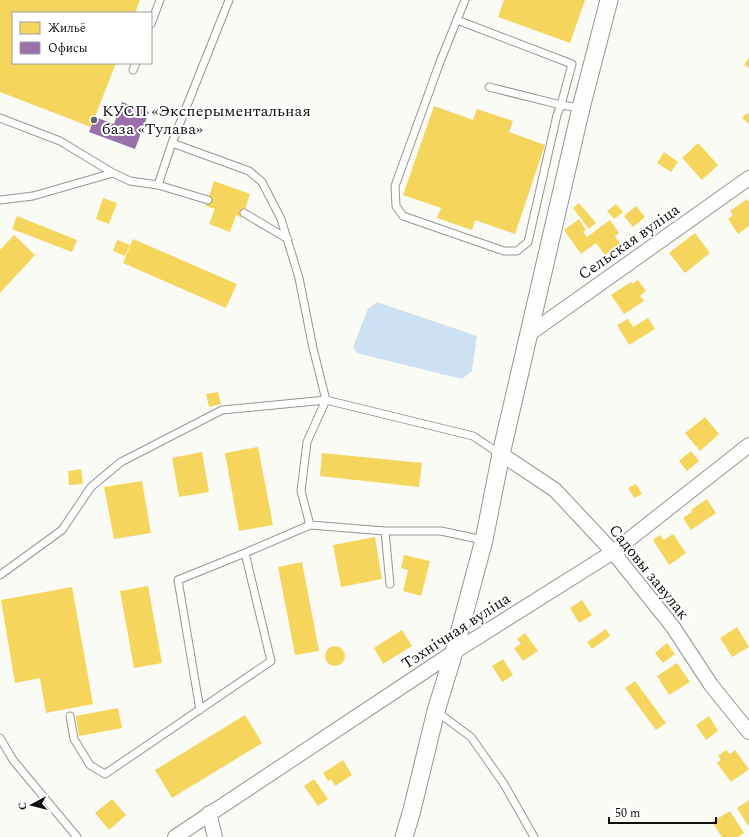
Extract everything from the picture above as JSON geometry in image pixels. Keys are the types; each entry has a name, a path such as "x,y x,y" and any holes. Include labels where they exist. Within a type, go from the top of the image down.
{"street":[{"path":"404,837 436,711 454,652 484,540 502,454 581,108 609,0"},
{"name":"Сельская вуліца","path":"529,334 749,178"},
{"name":"Тэхнічная вуліца","path":"174,837 454,652 613,552 749,445"},
{"name":"Садовы завулак","path":"502,454 555,490 613,552 673,627 711,685 749,731"},
{"path":"209,813 215,837"}],"lane":[{"path":"152,21 160,0"},
{"path":"158,185 172,143 230,0"},
{"path":"458,20 572,64 557,115 528,242 517,251 504,250 403,216 396,206 395,186 440,62 465,0"},
{"path":"489,87 561,105 581,108"},
{"path":"0,118 60,141 112,173 130,181 158,185 208,200"},
{"path":"172,143 249,171 262,182 281,219 299,278 313,348 326,400 307,442 301,491 310,525"},
{"path":"0,200 34,196 112,173"},
{"path":"244,214 288,239"},
{"path":"0,575 62,530 91,487 120,462 222,410 326,400 473,436 502,454"},
{"path":"200,710 178,580 310,525 386,531 441,531 484,540"},
{"path":"386,531 390,584"},
{"path":"70,716 74,739 90,765 105,774 271,661 245,553"},
{"path":"436,711 471,737 504,784 534,837"},
{"path":"0,738 13,760 77,837"}],"water":[{"path":"377,302 477,336 472,371 462,379 357,353 353,347 368,309"}],"building: Жильё":[{"path":"0,0 140,0 135,12 12,12 12,64 116,64 91,127 0,92"},
{"path":"504,0 585,0 570,43 498,17"},
{"path":"749,57 749,68 744,65"},
{"path":"434,106 473,120 477,109 513,121 509,132 545,145 515,234 475,220 472,230 437,218 441,208 403,195"},
{"path":"747,113 749,115 749,124 742,118"},
{"path":"698,143 718,165 702,180 682,158"},
{"path":"664,152 678,162 671,172 657,163"},
{"path":"214,181 250,194 242,218 236,215 230,232 209,224 215,209 206,206"},
{"path":"103,198 117,203 109,224 96,219"},
{"path":"747,199 749,202 749,226 738,234 728,219 733,215 730,211"},
{"path":"579,203 596,223 589,229 573,208"},
{"path":"616,204 623,212 614,219 607,211"},
{"path":"636,206 645,217 633,227 624,216"},
{"path":"17,216 77,240 72,252 12,229"},
{"path":"579,219 586,230 583,232 587,237 610,220 619,233 615,236 620,244 605,255 596,243 581,254 564,230"},
{"path":"695,233 710,253 685,273 669,253"},
{"path":"14,235 35,255 0,293 0,250"},
{"path":"133,239 237,284 226,308 123,263"},
{"path":"117,240 130,245 125,256 113,251"},
{"path":"638,280 646,291 640,296 644,301 624,314 611,295 631,282 632,284"},
{"path":"648,318 655,329 629,345 617,325 628,319 633,327"},
{"path":"218,392 221,404 209,407 206,394"},
{"path":"705,417 719,434 700,451 685,433"},
{"path":"258,447 273,525 239,531 225,453"},
{"path":"691,451 699,461 687,471 679,461"},
{"path":"202,452 209,492 179,497 172,458"},
{"path":"322,453 422,463 419,487 320,476"},
{"path":"81,469 83,484 69,485 68,471"},
{"path":"142,481 151,533 114,539 104,487"},
{"path":"636,484 642,494 634,498 628,488"},
{"path":"707,499 716,513 691,530 683,518 692,512 691,510"},
{"path":"673,534 686,553 669,565 653,540 660,535 664,540"},
{"path":"375,537 382,579 341,587 333,545"},
{"path":"404,555 430,561 421,596 403,591 408,570 401,568"},
{"path":"302,562 319,651 295,655 278,567"},
{"path":"148,586 162,663 134,668 120,591"},
{"path":"72,587 93,704 46,713 40,678 15,683 1,600"},
{"path":"582,600 592,615 579,623 570,608"},
{"path":"737,627 749,647 732,657 720,638"},
{"path":"606,629 610,636 592,649 587,642"},
{"path":"402,630 412,646 383,664 374,648"},
{"path":"525,633 538,651 523,661 514,648 521,644 517,639"},
{"path":"667,643 675,654 663,663 655,653"},
{"path":"331,646 339,646 345,652 345,660 339,666 331,666 325,660 325,652"},
{"path":"503,659 513,675 502,682 492,666"},
{"path":"677,663 690,682 669,695 657,676"},
{"path":"635,681 666,723 656,730 625,688"},
{"path":"118,708 122,728 79,736 76,716"},
{"path":"245,715 262,743 172,798 155,770"},
{"path":"709,716 718,731 706,740 696,725"},
{"path":"726,750 730,754 735,750 749,769 731,782 717,763 721,760 718,756"},
{"path":"343,760 352,775 335,786 331,779 328,781 323,773"},
{"path":"314,779 328,799 318,806 304,786"},
{"path":"112,799 126,815 109,830 95,813"},
{"path":"749,800 749,827 737,808"},
{"path":"730,811 744,833 738,837 722,837 712,822"}],"building: Офисы":[{"path":"122,102 149,112 135,149 89,132 95,117 114,124"}],"place":[{"name":"КУСП «Эксперыментальная база «Тулава»","path":"94,120"}]}
